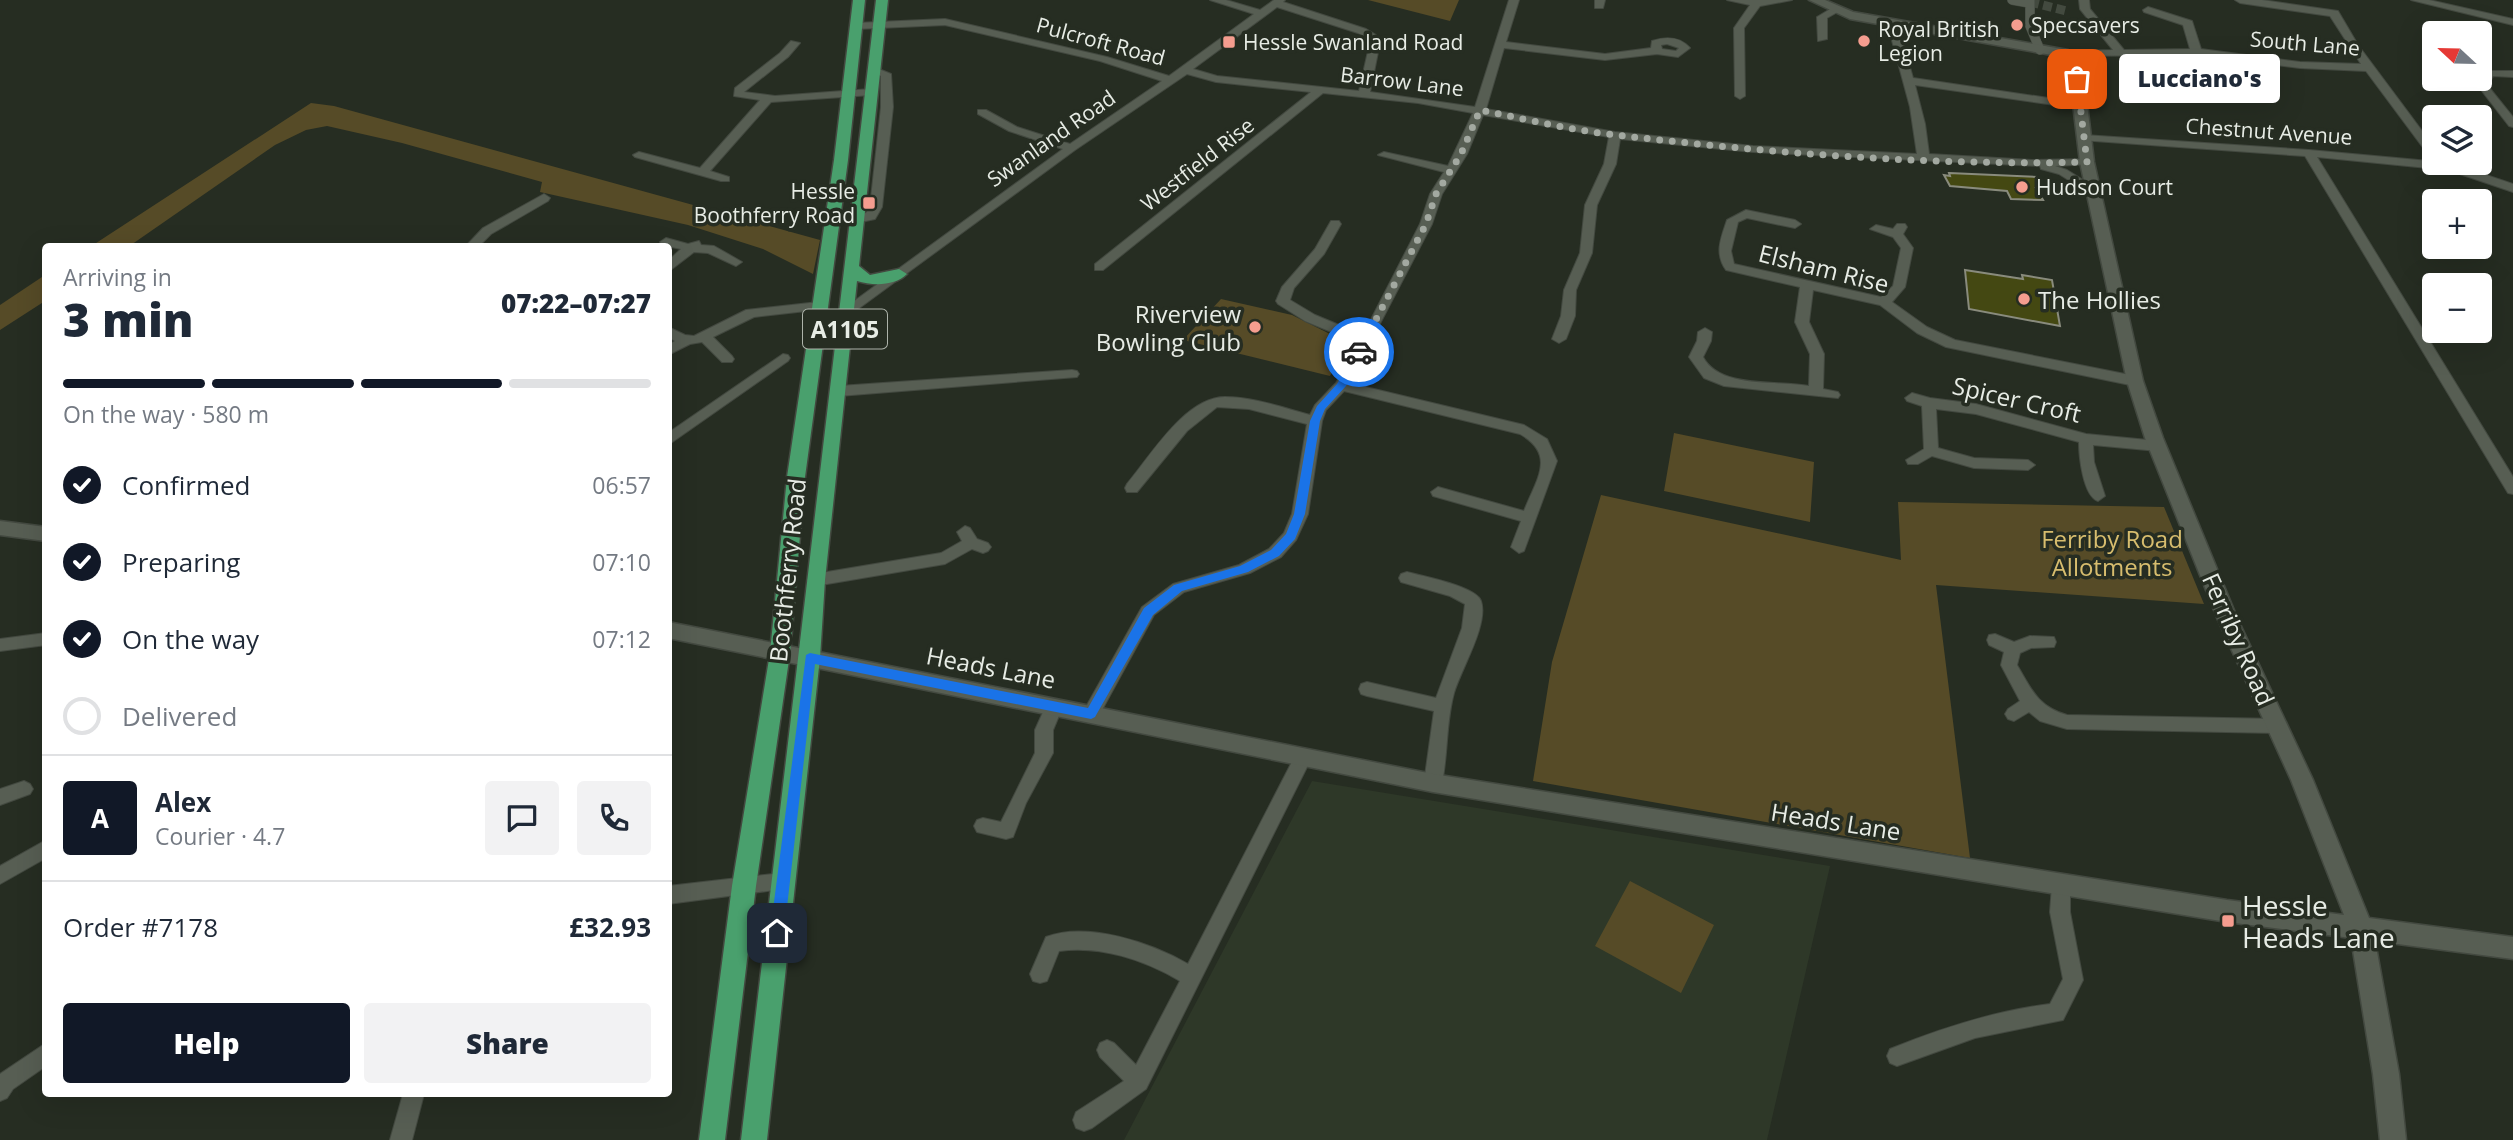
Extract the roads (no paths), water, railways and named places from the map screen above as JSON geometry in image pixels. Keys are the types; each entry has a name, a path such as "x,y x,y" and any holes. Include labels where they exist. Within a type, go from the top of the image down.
{"main road":[{"name":"Boothferry Road","path":"712,1140 744,886 780,653 796,477 859,0"},
{"name":"Boothferry Road","path":"754,1140 882,0"},
{"path":"852,267 856,274 868,280 899,274"}],"street":[{"path":"1215,0 1260,13"},
{"path":"1091,714 1149,611 1178,588 1244,569 1275,553 1291,536 1300,514 1315,421 1320,408 1341,386 1426,224 1436,194 1451,170 1480,110 1514,0"},
{"path":"1732,0 1757,4 1787,0"},
{"path":"1815,0 1836,10 1892,22 2068,54"},
{"path":"2012,0 2030,2 2027,16 2030,31 2040,50"},
{"path":"2084,0 2085,9 2120,52"},
{"path":"2240,0 2334,13"},
{"path":"2334,0 2334,13 2422,139"},
{"path":"2416,0 2513,22"},
{"path":"1278,1 1372,37 1374,47 1364,95"},
{"name":"Swanland Road","path":"848,313 1071,148 1185,70 1278,1"},
{"path":"1740,96 1739,28 1757,4"},
{"path":"1822,39 1822,17 1836,10"},
{"path":"2148,10 2188,23 2196,52"},
{"name":"Pulcroft Road","path":"856,26 945,22 1102,59 1170,80"},
{"path":"1892,22 1923,138 1923,159"},
{"path":"794,43 784,55 738,91 741,96 767,99 871,92"},
{"path":"1501,44 1605,57 1657,51"},
{"name":"South Lane","path":"2068,54 2196,52 2300,65 2370,68"},
{"name":"Ferriby Road","path":"2068,54 2077,79 2087,162 2135,381 2158,446 2228,620 2278,726 2361,929 2386,1073 2393,1140"},
{"path":"856,219 871,216 876,207 887,107 886,74 874,70"},
{"name":"Barrow Lane","path":"1185,70 1216,79 1418,100 1615,135 1807,154 2032,163 2087,162"},
{"path":"2492,72 2513,74"},
{"path":"1908,80 2082,106"},
{"name":"Westfield Rise","path":"1099,267 1319,91"},
{"path":"2487,91 2513,124"},
{"path":"704,172 767,99"},
{"path":"982,112 1005,127 1035,134 1071,148"},
{"path":"1559,339 1568,316 1570,290 1586,253 1591,205 1610,164 1615,135"},
{"name":"Chestnut Avenue","path":"2084,138 2422,163"},
{"path":"2309,153 2513,489"},
{"path":"639,155 725,179"},
{"path":"1384,155 1451,170"},
{"name":"Barrow Lane","path":"2032,163 2063,172 2093,190"},
{"name":"Chestnut Avenue","path":"2476,175 2513,188"},
{"path":"475,243 487,231 544,198"},
{"name":"Elsham Rise","path":"1795,224 1746,214 1733,220 1724,254 1725,262 1730,267 1884,302 1922,330 1951,344 2135,381"},
{"path":"1335,223 1320,251 1288,287 1283,300 1310,318 1366,341"},
{"path":"1876,229 1900,230 1907,248 1899,287 1884,302"},
{"path":"666,242 710,249 736,261"},
{"path":"672,264 693,246"},
{"path":"1807,285 1802,322 1817,354 1816,392"},
{"path":"672,349 687,340 704,337 751,313 819,306"},
{"path":"1705,332 1704,341 1696,357 1700,368 1715,379 1735,385 1774,386 1833,395"},
{"path":"672,333 687,340"},
{"path":"704,337 727,359"},
{"path":"672,437 783,358"},
{"path":"839,391 1072,374"},
{"path":"1341,386 1524,430 1537,437 1548,448 1550,461 1519,547"},
{"path":"1912,398 1929,403"},
{"path":"1132,488 1196,415 1214,403 1232,402 1315,421"},
{"name":"Spicer Croft","path":"1931,451 1929,403 1989,412 2086,439 2158,446"},
{"path":"2086,439 2087,462 2098,496"},
{"path":"1913,460 1931,451 1974,463 2028,465"},
{"path":"1438,492 1530,518"},
{"path":"0,528 42,533"},
{"path":"815,580 945,558 973,541"},
{"path":"1407,578 1455,592 1473,601 1474,617 1452,673 1443,706 1440,755 1433,783"},
{"name":"Heads Lane","path":"672,631 1433,783 2062,885 2361,929 2513,948"},
{"path":"1,645 42,640"},
{"path":"1995,640 2013,649 2030,642 2048,642"},
{"path":"2013,649 2009,665 2030,703 2046,716 2067,722 2278,726"},
{"path":"1367,689 1443,706"},
{"path":"2014,713 2030,703"},
{"path":"983,827 1015,833 1018,801 1044,753 1044,730 1054,706"},
{"path":"1084,1121 1139,1082 1303,757"},
{"path":"0,797 24,789"},
{"path":"0,876 42,850"},
{"path":"672,895 782,881"},
{"path":"1897,1056 1957,1031 2012,1018 2056,1013 2073,980 2060,912 2062,885"},
{"path":"1040,974 1053,943 1080,939 1156,956 1192,977"},
{"path":"1107,1051 1139,1082"},
{"path":"0,1091 6,1082 42,1056"},
{"path":"401,1140 412,1097"}],"tunnel":[{"path":"2030,2 2067,11"}],"place":[{"name":"Specsavers","path":"2017,25"},
{"name":"Royal British Legion","path":"1864,41"},
{"name":"Hessle Swanland Road","path":"1229,42"},
{"name":"Lucciano's","path":"2077,79"},
{"name":"Hudson Court","path":"2022,187"},
{"name":"Hessle Boothferry Road","path":"869,203"},
{"name":"The Hollies","path":"2024,299"},
{"name":"Riverview Bowling Club","path":"1255,327"},
{"name":"Hessle Heads Lane","path":"2228,921"}],"park label":[{"name":"Ferriby Road Allotments","path":"2112,552"}]}
